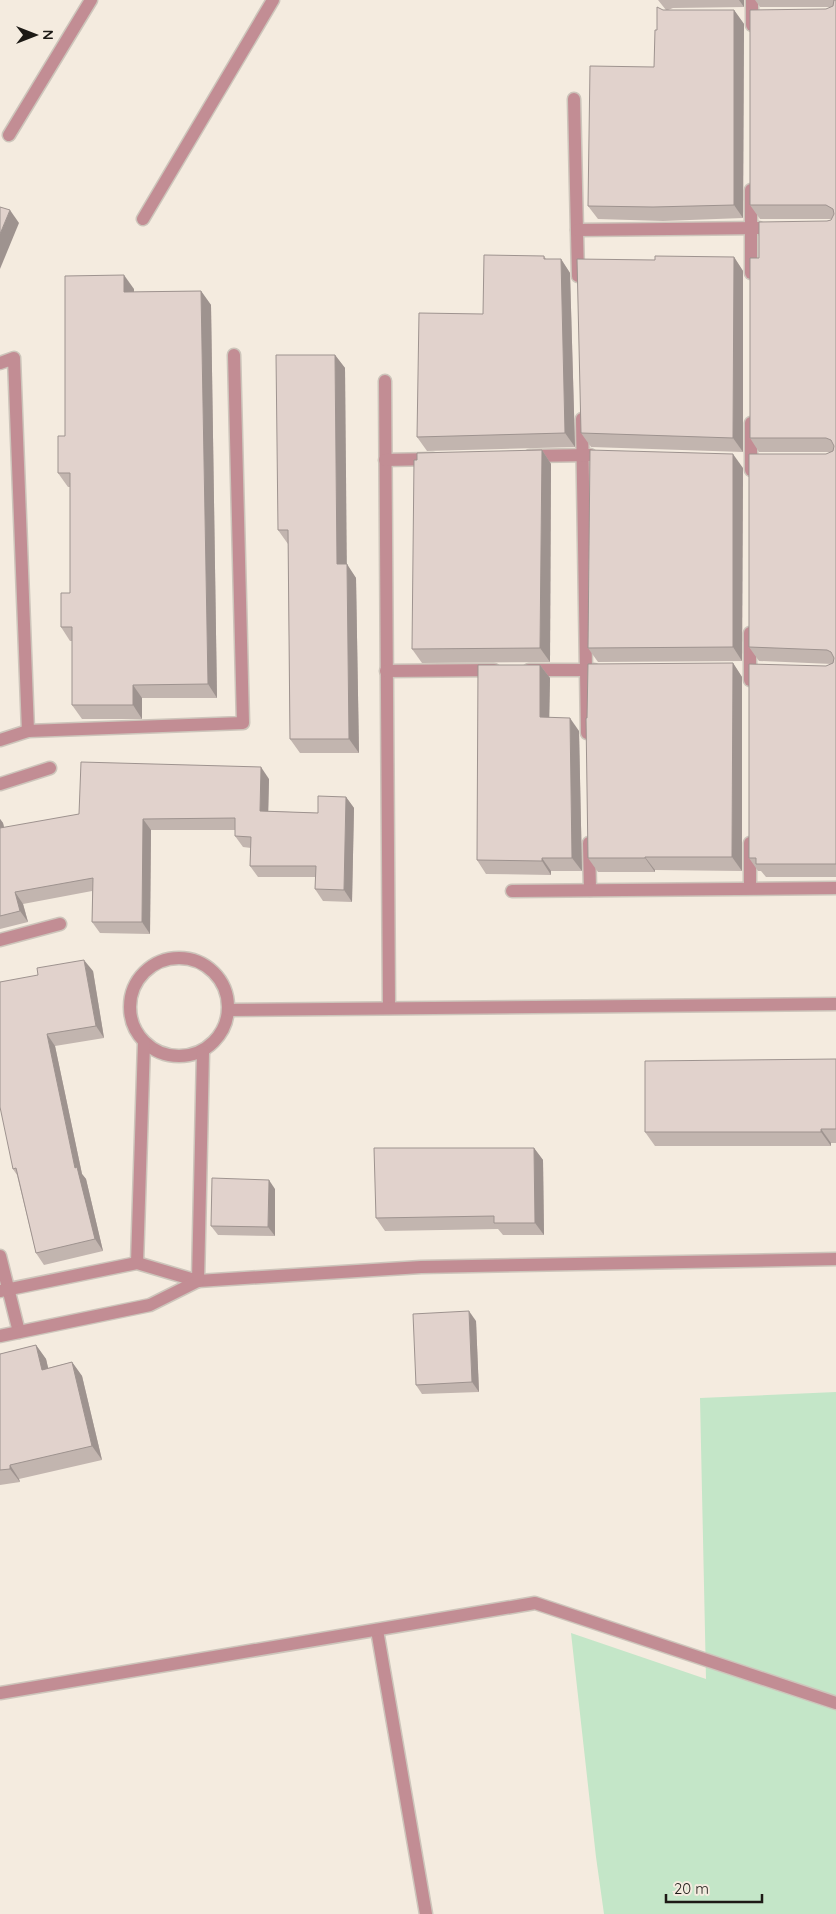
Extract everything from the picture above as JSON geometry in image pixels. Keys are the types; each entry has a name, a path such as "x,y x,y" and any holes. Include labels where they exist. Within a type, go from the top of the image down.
{"street":[{"path":"8,135 91,0"},
{"path":"143,219 274,0"},
{"path":"752,0 752,35"},
{"path":"574,99 579,288"},
{"path":"751,180 751,286"},
{"path":"577,230 770,228"},
{"path":"0,740 28,731 243,723 234,355"},
{"path":"0,363 14,358 28,731"},
{"path":"385,381 389,1008"},
{"path":"582,406 587,746"},
{"path":"750,480 751,412"},
{"path":"514,457 603,455"},
{"path":"385,460 445,459"},
{"path":"750,619 750,688"},
{"path":"386,671 605,670"},
{"path":"0,784 50,768"},
{"path":"750,828 750,888"},
{"path":"589,833 590,890"},
{"path":"512,891 836,888"},
{"path":"0,940 60,924"},
{"path":"171,958 186,958 201,962 214,971 223,984 228,998 228,1010 224,1029 215,1042 203,1052 188,1057 172,1057 157,1052 144,1043 135,1030 130,1016 130,1000 135,985 144,972 157,963 171,958"},
{"path":"228,1010 836,1004"},
{"path":"137,1263 144,1043"},
{"path":"198,1280 203,1052"},
{"path":"0,1256 4,1290 19,1332"},
{"path":"4,1290 137,1263 198,1280 421,1267 836,1259"},
{"path":"0,1336 150,1305 198,1280"},
{"path":"0,1693 535,1603 836,1703"},
{"path":"377,1630 426,1914"}],"green space":[{"path":"836,1392 836,1914 604,1914 571,1633 706,1679 700,1398"}],"building":[{"path":"834,0 836,0 836,864 756,864 756,858 749,858 749,664 826,666 833,663 834,658 831,652 827,650 749,647 749,454 826,454 833,451 834,446 831,440 826,438 750,438 750,258 759,258 759,222 827,221 831,220 834,214 833,209 826,205 750,205 750,10 826,9 833,6"},
{"path":"657,7 663,10 734,10 734,205 588,206 590,66 654,67"},
{"path":"0,207 10,210 0,234"},
{"path":"484,255 544,256 544,259 561,259 565,433 417,437 419,313 483,314"},
{"path":"655,256 734,257 733,438 581,433 577,259 655,260"},
{"path":"124,275 124,292 201,291 208,684 133,685 133,705 72,705 72,627 61,627 61,593 70,593 70,473 58,473 58,436 65,436 65,276"},
{"path":"276,355 335,355 337,564 347,564 349,739 290,739 288,530 278,530"},
{"path":"542,450 540,648 412,649 414,460 417,460 417,453"},
{"path":"590,450 733,454 733,647 588,648"},
{"path":"733,663 732,857 588,858 586,718 588,664"},
{"path":"478,665 540,665 540,717 570,718 572,858 542,858 542,861 477,860"},
{"path":"81,762 261,767 260,811 318,813 318,796 346,797 344,890 315,889 316,866 250,866 251,837 235,836 235,818 143,819 142,922 92,922 93,878 15,892 20,911 0,916 0,828 79,814"},
{"path":"84,960 96,1026 47,1034 75,1168 77,1167 95,1239 36,1253 16,1168 13,1169 0,1107 0,982 38,975 37,968"},
{"path":"836,1059 836,1129 821,1129 821,1132 645,1132 645,1061"},
{"path":"374,1148 534,1148 535,1223 494,1223 494,1216 376,1218"},
{"path":"212,1178 269,1180 268,1227 211,1226"},
{"path":"469,1311 472,1382 416,1385 413,1314"},
{"path":"36,1345 42,1370 72,1362 92,1446 10,1465 10,1469 0,1470 0,1354"}]}
